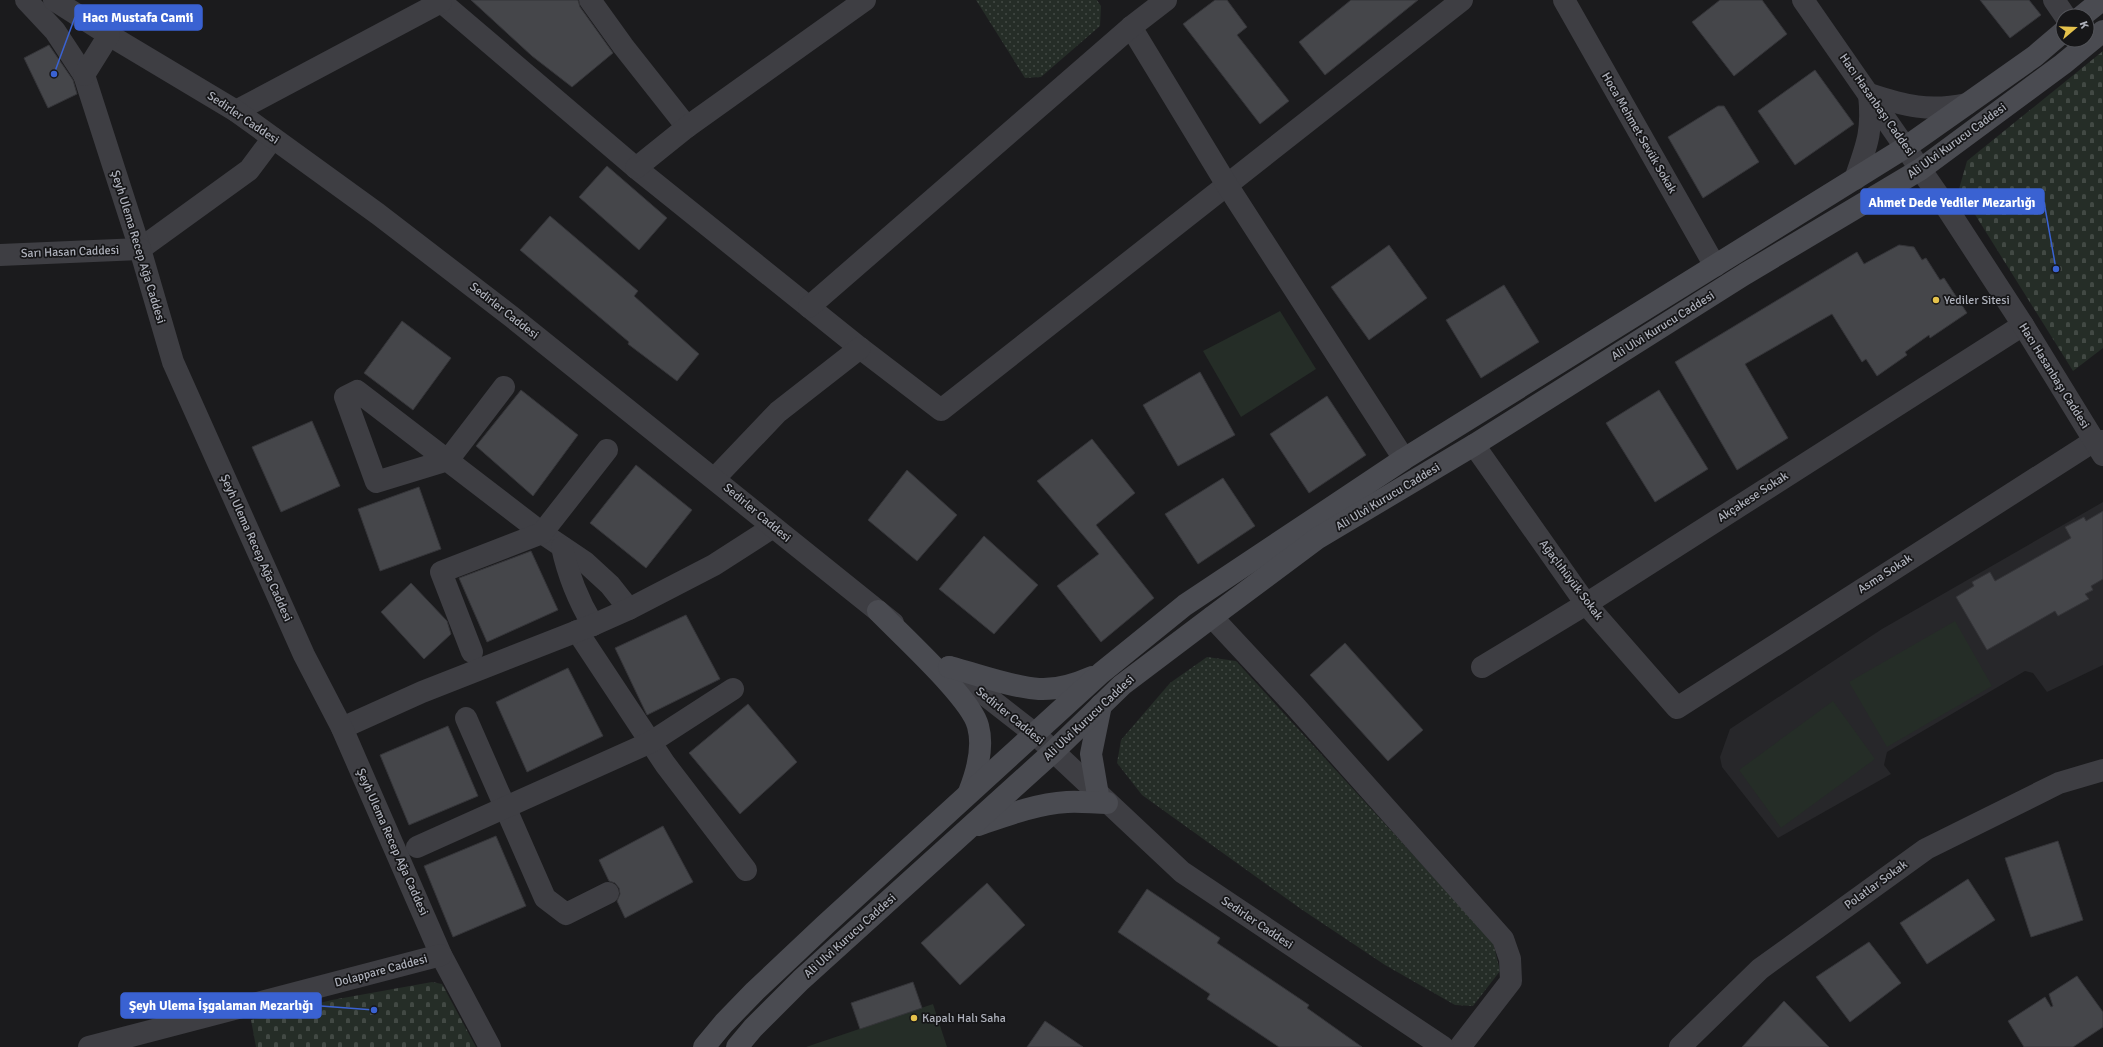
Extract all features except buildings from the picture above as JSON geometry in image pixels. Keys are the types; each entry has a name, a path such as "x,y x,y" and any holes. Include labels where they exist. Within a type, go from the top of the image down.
{"main road":[{"path":"2092,8 2102,0"},
{"name":"Ali Ulvi Kurucu Caddesi","path":"737,1047 753,1028 801,980 1053,752 1122,685 1318,538 1474,445 1745,274 1921,169 2063,64 2103,31"},
{"name":"Ali Ulvi Kurucu Caddesi","path":"704,1047 724,1023 755,991 968,795 1101,673 1185,605 1404,458 1906,148 2035,56 2055,39"},
{"path":"878,611 967,703 978,726 980,747 977,770 968,795"},
{"path":"949,667 1019,686 1039,689 1075,684 1101,673"},
{"path":"967,829 1014,812 1067,802 1103,799 1092,768 1091,754 1101,705"}],"street":[{"name":"Şeyh Ulema Recep Ağa Caddesi","path":"26,0 55,31 84,75 140,249 173,362 304,655 342,728 441,955 490,1047"},
{"name":"Sedirler Caddesi","path":"54,0 109,35 236,111 512,317 715,478 773,527 878,611 1035,734 1182,872 1443,1047"},
{"path":"590,0 623,46 687,127"},
{"path":"636,168 687,127 865,0"},
{"path":"809,307 1131,26 1166,0"},
{"path":"236,111 440,1 636,168 860,348 941,410 1462,0"},
{"name":"Hoca Mehmet Sevük Sokak","path":"1564,0 1715,266"},
{"name":"Hacı Hasanbaşı Caddesi","path":"1803,0 1921,169 2100,446"},
{"path":"1131,26 1227,185 1404,458"},
{"path":"84,75 109,35"},
{"path":"1855,179 1868,143 1872,120 1869,94 1922,108 1949,108 1967,104"},
{"path":"140,249 249,170 273,138"},
{"name":"Sarı Hasan Caddesi","path":"0,255 140,249"},
{"name":"Akçakese Sokak","path":"1482,667 1586,604 2023,325"},
{"path":"715,478 778,412 860,348"},
{"path":"504,387 448,460 376,482 345,397 358,391 448,460 542,533 585,562 610,584 629,609"},
{"name":"Ağaçlıhüyük Sokak","path":"1474,445 1586,604 1676,708"},
{"name":"Asma Sokak","path":"1676,708 2100,446"},
{"path":"472,652 441,572 542,533 607,450"},
{"path":"342,728 422,692 585,628 629,609 714,565 773,527"},
{"path":"562,547 568,575 580,605 585,628 651,742 746,870"},
{"path":"1212,617 1295,706 1503,939 1510,959 1510,981 1460,1047"},
{"path":"417,847 651,742 732,689"},
{"path":"466,718 545,898 566,914 608,893"},
{"name":"Polatlar Sokak","path":"1680,1047 1760,969 1926,849 2059,783 2103,770"},
{"name":"Dolappare Caddesi","path":"89,1047 441,955"}],"shaded area":[{"path":"2103,502 2103,665 2047,692 2033,673 2025,671 1887,752 1884,765 1891,774 1778,838 1722,767 1720,757 1730,729 1882,629"}],"green space":[{"path":"976,0 1097,0 1101,6 1100,26 1041,77 1025,78"},
{"path":"2103,51 2103,348 2073,371 1959,189 1967,161"},
{"path":"1280,311 1316,369 1241,417 1203,351"},
{"path":"1955,621 1992,686 1887,747 1849,682"},
{"path":"1207,657 1236,661 1493,942 1500,971 1473,1006 1455,1005 1385,965 1301,909 1142,795 1117,763 1121,740 1170,683"},
{"path":"1833,701 1875,759 1781,828 1739,770"},
{"path":"432,982 442,984 476,1047 256,1047 251,1020 332,1000"},
{"name":"Kapalı Halı Saha","path":"933,1004 947,1047 806,1047"}],"place":[{"name":"Hacı Mustafa Camii","path":"54,74"},
{"name":"Ahmet Dede Yediler Mezarlığı","path":"2056,269"},
{"name":"Yediler Sitesi","path":"1936,300"},
{"name":"Şeyh Ulema İşgalaman Mezarlığı","path":"374,1010"},
{"name":"Kapalı Halı Saha","path":"914,1018"}]}
